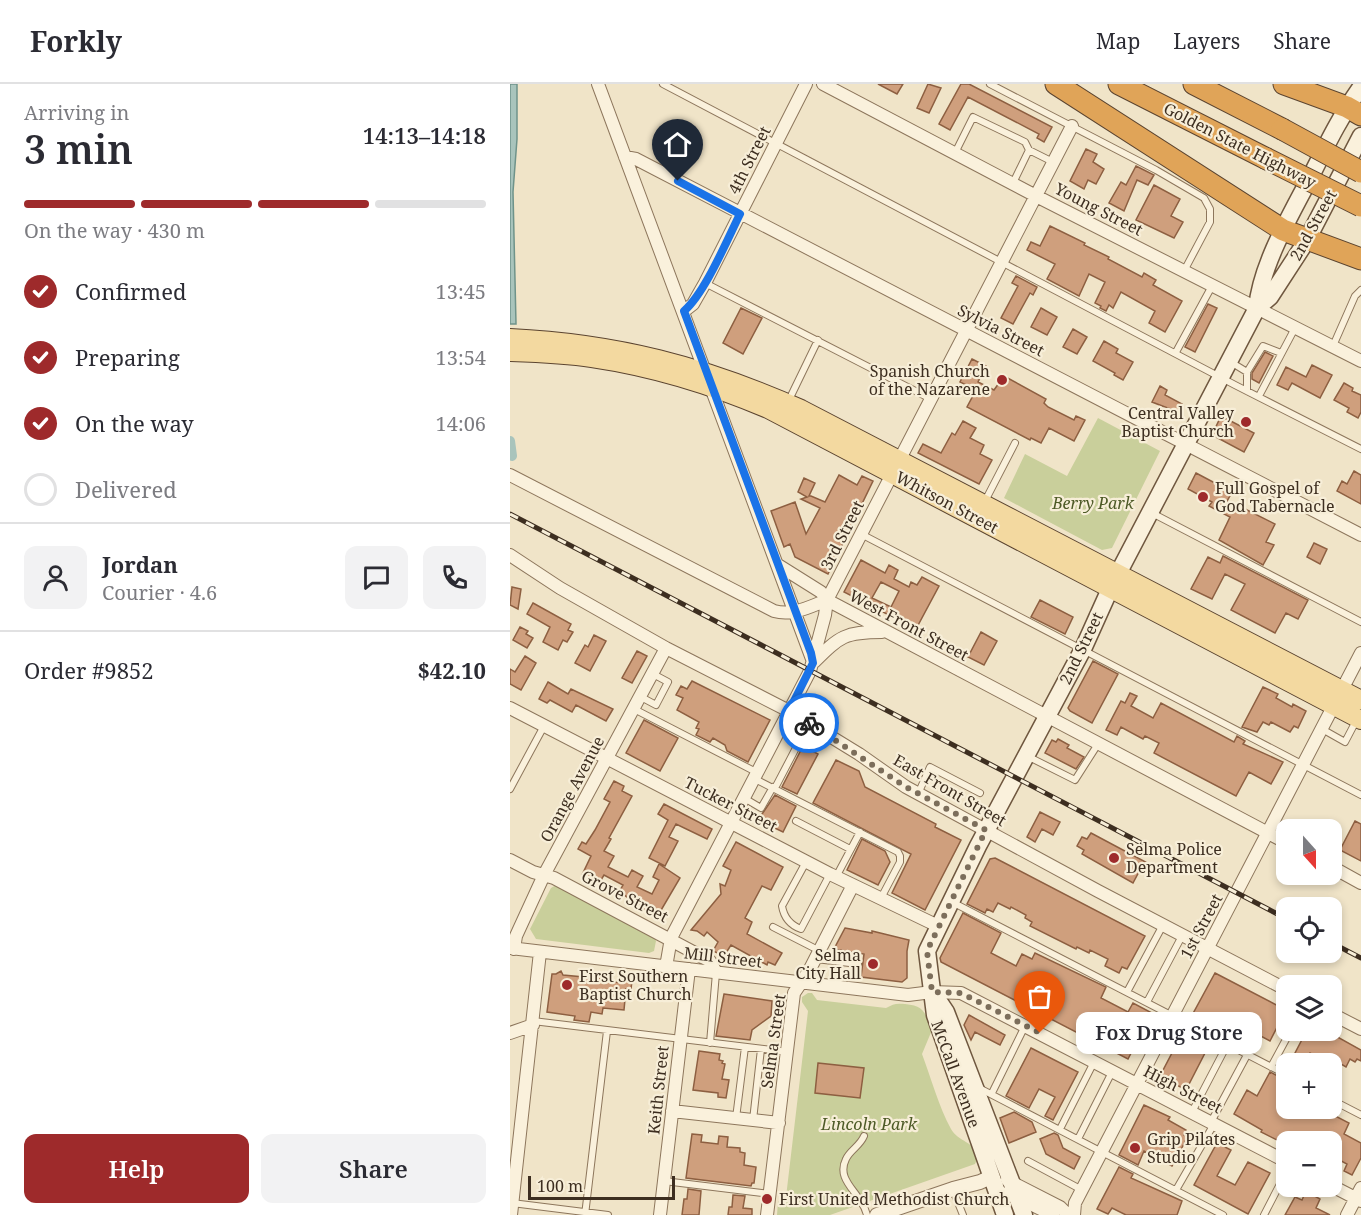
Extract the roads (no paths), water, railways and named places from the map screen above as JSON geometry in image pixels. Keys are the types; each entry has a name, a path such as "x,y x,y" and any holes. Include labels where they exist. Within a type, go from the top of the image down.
{"highway":[{"path":"1056,84 1283,230 1361,259"},
{"name":"Golden State Highway","path":"1119,84 1361,206"},
{"name":"Golden State Highway","path":"1194,84 1361,172"},
{"path":"1284,84 1354,111"}],"main road":[{"name":"2nd Street","path":"1257,308 1258,292 1283,230 1354,111 1361,87"},
{"name":"2nd Street","path":"932,992 927,951 950,901 1083,649 1114,581 1220,376 1257,308 1270,297 1307,240 1361,136"},
{"name":"Whitson Street","path":"510,338 567,342 617,349 788,403 895,466 1338,698 1360,713"},
{"name":"Whitson Street","path":"510,352 602,360 708,379 768,409 984,504 1114,581"},
{"name":"McCall Avenue","path":"932,992 946,1012 1024,1215"},
{"name":"McCall Avenue","path":"932,992 934,1015 976,1130 989,1184 1005,1215"}],"street":[{"path":"598,84 796,612 813,663 833,643 845,635 885,632"},
{"name":"4th Street","path":"684,311 693,304 705,283 806,84"},
{"name":"Young Street","path":"822,84 1361,361"},
{"name":"3rd Street","path":"666,967 670,938 813,663 827,600 1072,126"},
{"name":"Sylvia Street","path":"625,157 636,159 1361,535"},
{"name":"West Front Street","path":"510,475 774,611 784,614 796,612 827,600 1276,837"},
{"name":"East Front Street","path":"510,555 561,588 666,648 789,711 918,794 1162,926 1276,984"},
{"path":"778,565 820,592 827,600"},
{"name":"Orange Avenue","path":"512,949 544,875 666,648"},
{"name":"1st Street","path":"1074,1215 1074,1205 1361,653"},
{"name":"Tucker Street","path":"510,708 833,876 938,926"},
{"name":"Grove Street","path":"510,860 533,872 554,878 670,938 710,961 716,972"},
{"path":"1342,873 1361,883"},
{"name":"Selma Street","path":"767,1215 794,993 818,955 854,885"},
{"name":"Mill Street","path":"512,949 908,995 932,992"},
{"path":"512,1209 540,952"},
{"name":"Keith Street","path":"660,1215 689,969"},
{"name":"High Street","path":"932,992 961,993 1276,1156"},
{"path":"1342,1019 1361,1029"},
{"path":"510,1033 533,1023"},
{"path":"672,1111 779,1123"},
{"path":"877,1215 953,1189 989,1184 1013,1189 1060,1207 1068,1215"},
{"path":"1013,1189 1053,1215"},
{"path":"1342,1190 1359,1196 1347,1215"}],"lane":[{"path":"663,84 1361,449"},
{"path":"990,84 1179,183 1207,201 1210,209 1210,222 1184,272"},
{"path":"955,153 973,117 1025,142 1029,150 1054,162"},
{"path":"1012,183 1029,150"},
{"path":"705,283 931,399"},
{"path":"1176,352 1212,286"},
{"path":"1333,346 1355,296 1361,291"},
{"path":"1259,396 1296,327"},
{"path":"788,403 818,340"},
{"path":"1246,390 1247,372 1263,346 1281,353"},
{"path":"1229,361 1247,372"},
{"path":"984,504 1015,443"},
{"path":"1150,512 1361,622"},
{"path":"861,534 1361,795"},
{"path":"641,697 656,705 664,690 668,682 653,674"},
{"path":"634,709 774,787 896,850 900,856 900,862 881,898"},
{"path":"1322,729 1345,742 1360,713"},
{"path":"744,798 761,807 809,723"},
{"path":"510,789 544,726"},
{"path":"1026,755 1075,780 1098,743"},
{"path":"918,794 930,767 980,793"},
{"path":"796,821 850,849"},
{"path":"806,862 782,906 787,919 801,929 860,832"},
{"path":"950,901 1276,1069"},
{"path":"1127,992 1162,926"},
{"path":"773,927 818,955 858,964"},
{"path":"1147,1002 1182,936"},
{"path":"710,1043 716,972"},
{"path":"533,1023 788,1052"},
{"path":"992,1093 1024,1026"},
{"path":"586,1214 607,1031"},
{"path":"1272,1067 1285,1041"},
{"path":"1192,1112 1227,1045"},
{"path":"736,1118 745,1047"},
{"path":"753,1120 761,1049"},
{"path":"1176,1190 1247,1055"},
{"path":"1060,1129 1094,1062"},
{"path":"1078,1139 1112,1072"},
{"path":"975,1087 992,1093 1222,1215"},
{"path":"1342,1105 1361,1115"},
{"path":"864,1136 846,1158 843,1171 848,1184 862,1202 867,1215"},
{"path":"1028,1161 1082,1190"},
{"path":"664,1181 770,1194"},
{"path":"953,1189 963,1215"},
{"path":"1264,1215 1276,1192"},
{"path":"512,1209 608,1215"}],"water":[{"path":"510,84 517,84 517,139 513,192 516,324 510,324"}],"waterway":[{"path":"510,441 512,456"}],"railway":[{"path":"510,514 1276,913"},
{"path":"1342,948 1361,958"}],"place":[{"name":"Spanish Church of the Nazarene","path":"1002,380"},
{"name":"Central Valley Baptist Church","path":"1246,422"},
{"name":"Full Gospel of God Tabernacle","path":"1203,497"},
{"name":"Selma Police Department","path":"1114,858"},
{"name":"Selma City Hall","path":"873,964"},
{"name":"First Southern Baptist Church","path":"567,985"},
{"name":"Fox Drug Store","path":"1040,1033"},
{"name":"Grip Pilates Studio","path":"1135,1148"},
{"name":"First United Methodist Church","path":"767,1199"}],"park label":[{"name":"Berry Park","path":"1093,503"},
{"name":"Lincoln Park","path":"869,1124"}]}
